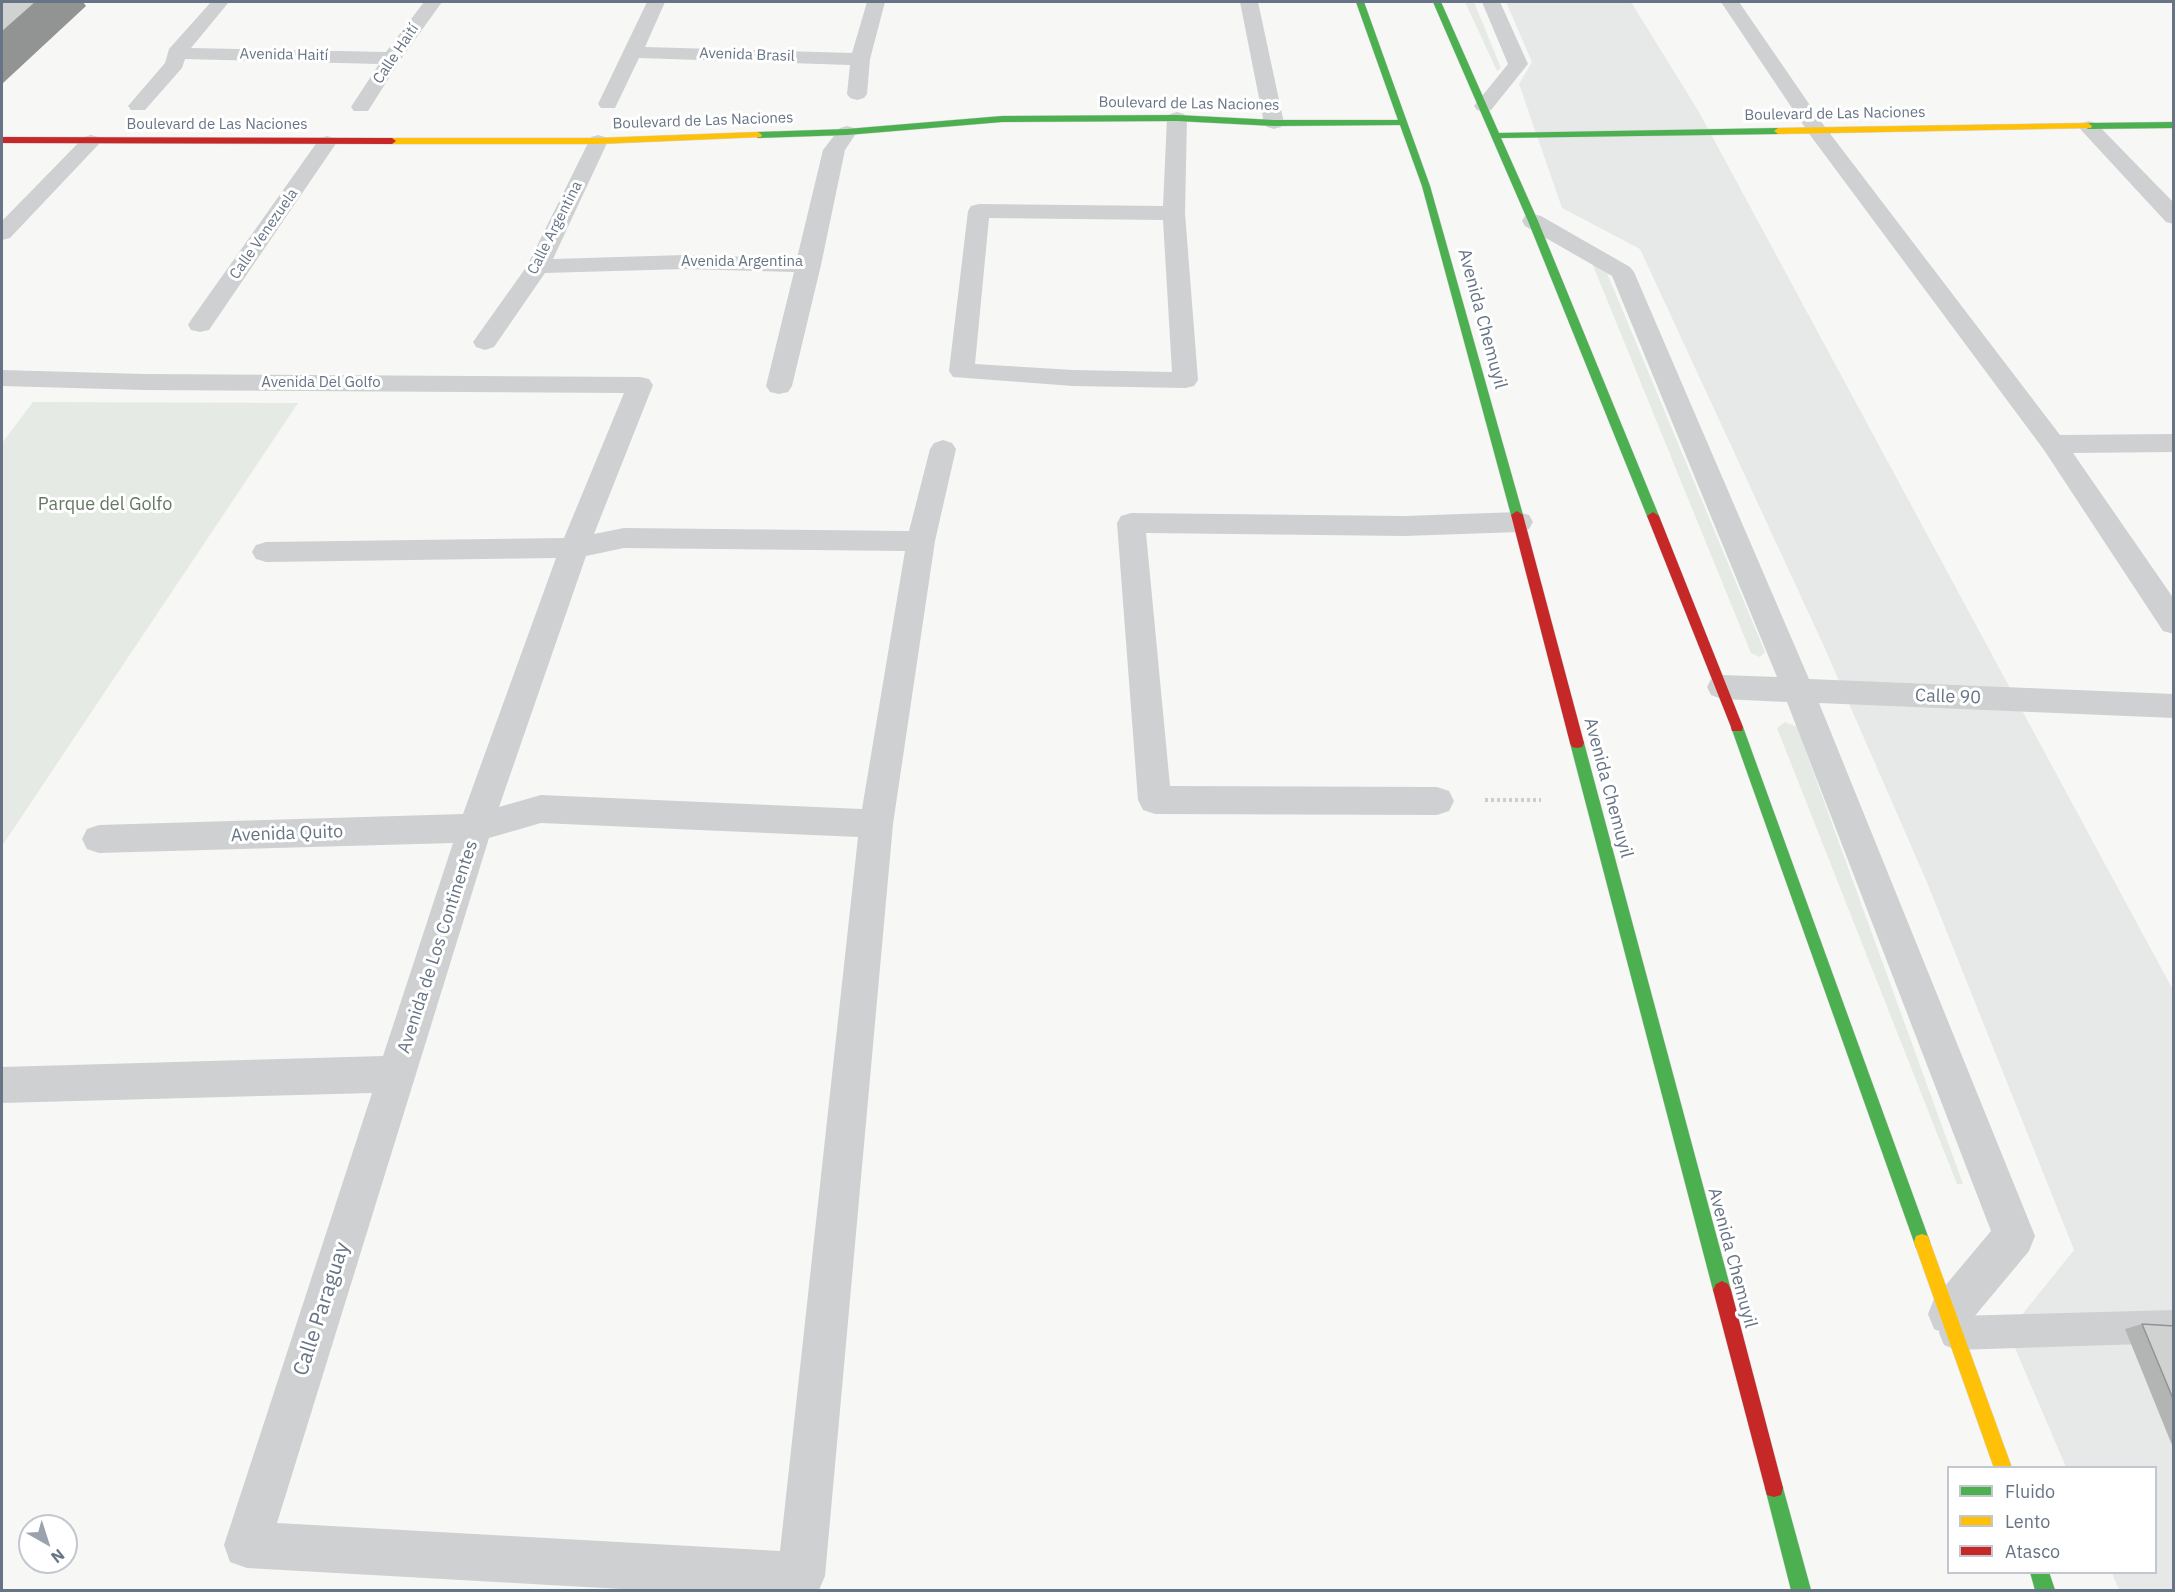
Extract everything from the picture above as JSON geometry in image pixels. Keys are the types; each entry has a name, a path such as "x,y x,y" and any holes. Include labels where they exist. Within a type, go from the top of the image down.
{"main road":[{"name":"Avenida Chemuyil","path":"1360,2 1426,186 1519,522 1801,1590"},
{"path":"1437,2 1533,221 1722,687 2003,1466"},
{"name":"Boulevard de Las Naciones","path":"2,140 598,141 847,132 1002,119 1177,118 1274,123 1404,122"},
{"name":"Boulevard de Las Naciones","path":"1497,136 2174,125"},
{"path":"2040,1574 2046,1590"}],"street":[{"path":"138,106 175,64 176,53 220,2"},
{"name":"Calle Haití","path":"361,107 392,58 433,2"},
{"path":"608,104 656,2"},
{"path":"857,94 860,59 876,2"},
{"path":"1249,2 1274,123"},
{"path":"1484,106 1518,64 1491,2"},
{"path":"1731,2 1749,2"},
{"path":"1731,2 1816,131 2053,444 2174,623"},
{"name":"Avenida Brasil","path":"633,52 860,59"},
{"name":"Avenida Haití","path":"176,53 392,58"},
{"path":"1174,213 979,212 962,371 1073,378 1185,380 1174,213 1177,118"},
{"path":"2089,127 2174,217"},
{"name":"Avenida Argentina","path":"538,266 684,262 809,265 834,150 847,132"},
{"path":"2,233 91,141"},
{"name":"Calle Argentina","path":"485,342 538,266 598,141"},
{"name":"Calle Venezuela","path":"200,325 327,142"},
{"path":"1533,221 1622,272 1799,692 2014,1236 1953,1323"},
{"path":"779,387 809,265"},
{"name":"Avenida Del Golfo","path":"2,378 144,382 640,385"},
{"name":"Avenida de Los Continentes","path":"2,1084 397,1074 475,828 573,548 640,385"},
{"path":"2053,444 2174,443"},
{"path":"876,824 921,541 943,449"},
{"path":"1437,801 1155,800 1131,523 1404,526 1519,522"},
{"path":"266,552 573,548 624,538 921,541"},
{"name":"Calle 90","path":"1722,687 2174,706"},
{"name":"Avenida Quito","path":"99,839 475,828 542,809 876,824"},
{"name":"Calle Paraguay","path":"397,1074 247,1545 801,1576 876,824"}],"lane":[{"path":"1953,1323 2174,1326"}],"path":[{"path":"1437,801 1593,800"}],"shaded area":[{"path":"1506,2 1631,2 1699,112 2173,990 2173,1590 2119,1590 2112,1574 2157,1574 2157,1466 2066,1466 2008,1332 2074,1250 1926,880 1822,642 1640,249 1562,208 1519,84 1532,62"}],"green space":[{"path":"1465,2 1474,2 1501,68 1497,71"},
{"path":"1592,263 1607,273 1765,652 1760,657 1751,653"},
{"name":"Parque del Golfo","path":"33,402 298,403 2,846 2,443"},
{"path":"1785,722 1797,727 1963,1184 1957,1184 1777,728"}],"building":[{"path":"2,2 36,2 2,32"},
{"path":"2142,1324 2174,1326 2174,1401"}],"traffic: fast":[{"path":"1360,2 1426,186 1517,515"},
{"path":"1437,2 1533,221 1653,516"},
{"path":"758,135 847,132 1002,119 1177,118 1274,123 1404,122"},
{"path":"2088,126 2174,125"},
{"path":"1497,136 1778,131"},
{"path":"1737,727 1922,1242"},
{"path":"1577,743 1722,1290"},
{"path":"1774,1488 1801,1590"},
{"path":"2040,1574 2045,1590"}],"traffic: slow":[{"path":"1778,131 2088,126"},
{"path":"392,141 598,141 758,135"},
{"path":"1922,1242 2002,1466"}],"traffic: jam":[{"path":"2,140 392,141"},
{"path":"1517,515 1577,743"},
{"path":"1653,516 1737,727"},
{"path":"1722,1290 1774,1488"}]}
